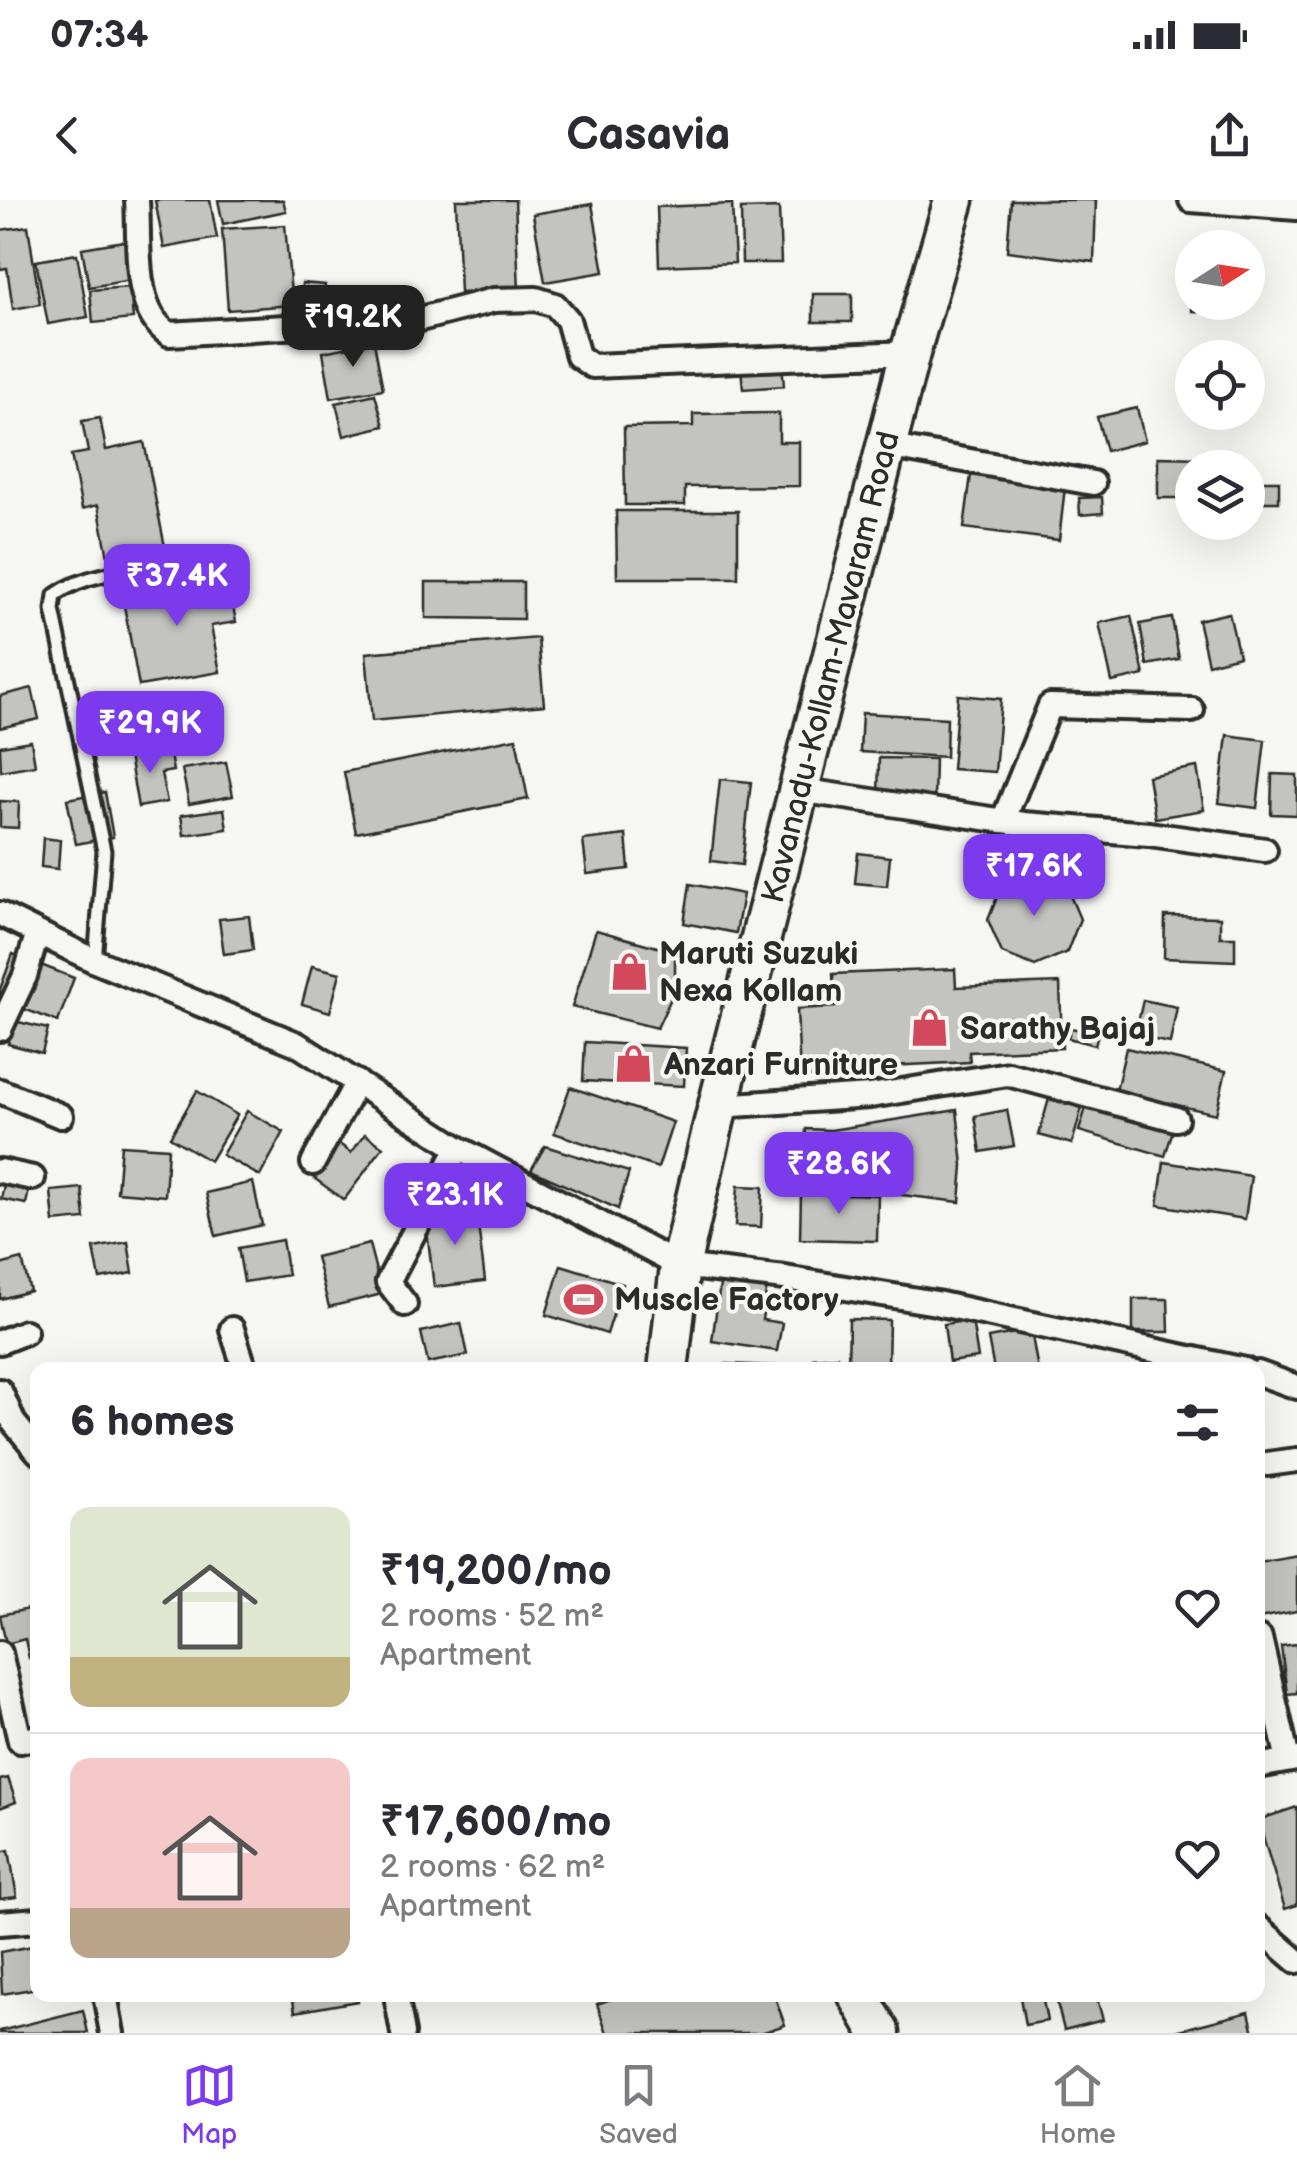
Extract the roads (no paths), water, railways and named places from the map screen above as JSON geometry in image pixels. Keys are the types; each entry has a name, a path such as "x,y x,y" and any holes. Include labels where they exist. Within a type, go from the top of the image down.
{"main road":[{"name":"Kavanadu-Kollam-Mavaram Road","path":"669,1362 680,1266 719,1106 910,353 954,200"}],"street":[{"path":"138,200 144,291 153,320 169,334 187,336 420,319 494,300 536,298 556,304 568,320 578,356 592,366 910,353"},
{"path":"1192,200 1297,208"},
{"path":"886,446 1093,483"},
{"path":"1003,821 1050,706 1192,710"},
{"path":"799,790 1003,821 1150,834 1264,850"},
{"path":"0,914 95,961 297,1044 458,1148 680,1266 785,1278 936,1303 1196,1362"},
{"path":"1,1031 25,976 37,935"},
{"path":"719,1106 870,1096 1008,1074 1176,1119"},
{"path":"312,1164 357,1082"},
{"path":"0,1090 61,1116"},
{"path":"405,1304 388,1282 458,1148"},
{"path":"0,1171 33,1178"},
{"path":"232,1330 243,1362"},
{"path":"0,1342 25,1332"},
{"path":"1265,1376 1297,1387"},
{"path":"0,1391 14,1423 30,1442"},
{"path":"1267,1464 1297,1460"},
{"path":"0,1653 20,1741 30,1738"},
{"path":"1265,1656 1293,1760 1265,1765"},
{"path":"0,1923 30,1921"},
{"path":"1265,1933 1297,1961"},
{"path":"106,2002 112,2033"},
{"path":"397,2002 402,2033"}],"lane":[{"path":"95,961 104,851 53,610 56,595 71,584 187,564"}],"place":[{"name":"Maruti Suzuki Nexa Kollam","path":"629,971"},
{"name":"Sarathy Bajaj","path":"930,1028"},
{"name":"Anzari Furniture","path":"634,1064"},
{"name":"Muscle Factory","path":"584,1299"}]}
